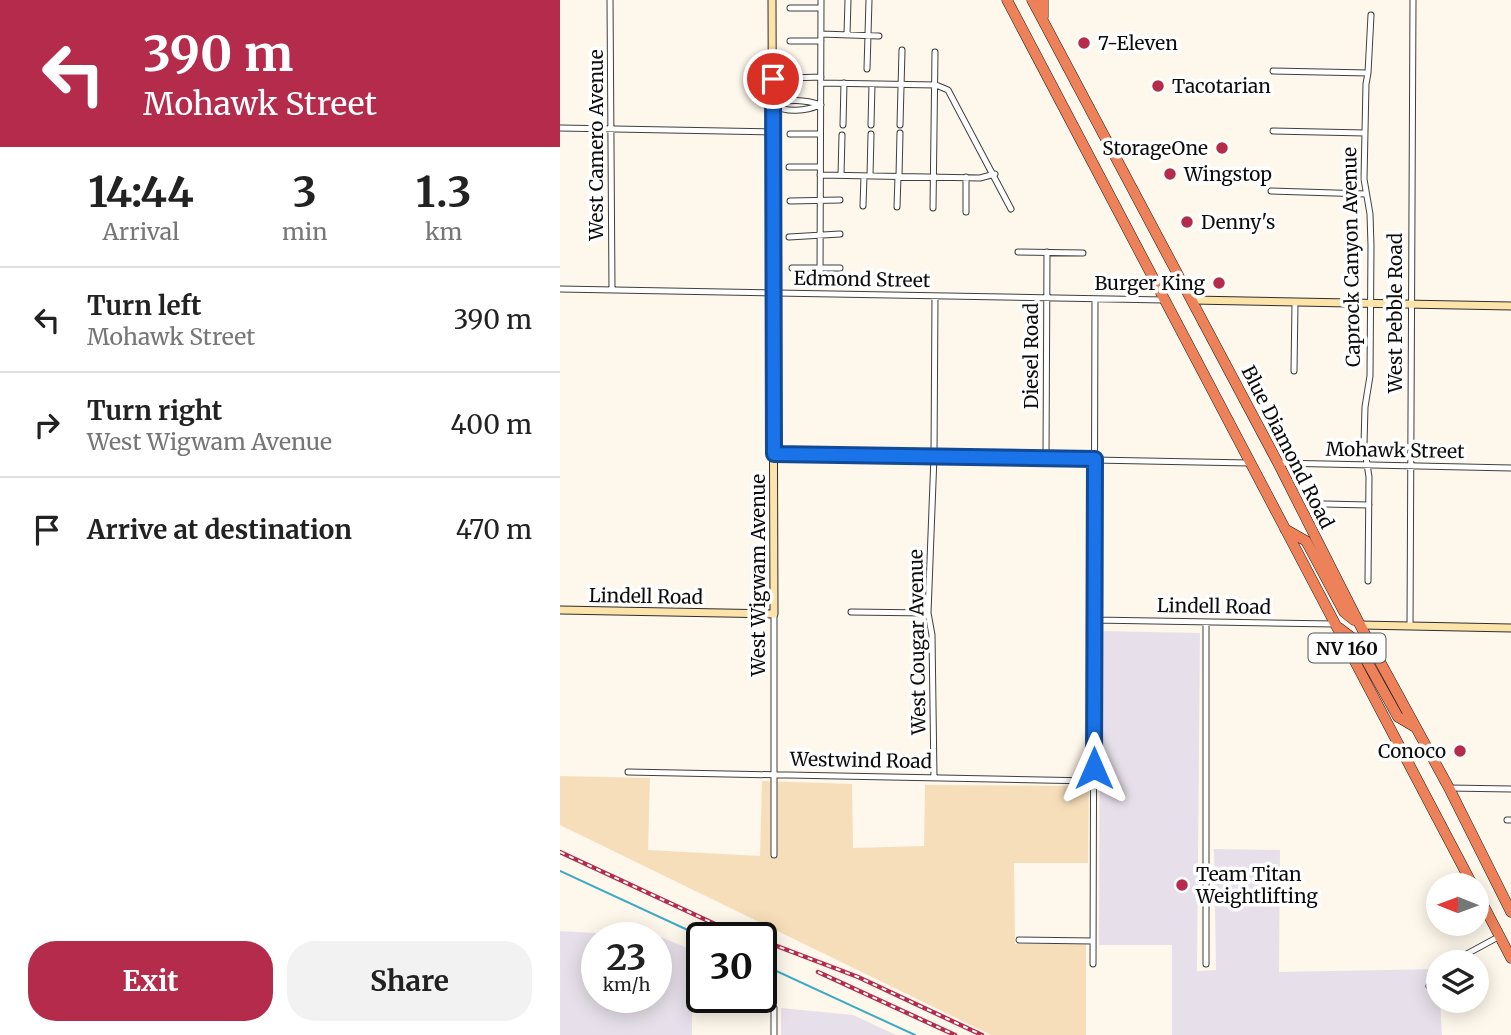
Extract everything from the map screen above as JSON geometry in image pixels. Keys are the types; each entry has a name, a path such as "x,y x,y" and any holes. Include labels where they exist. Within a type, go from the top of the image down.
{"highway":[{"name":"Blue Diamond Road","path":"1007,0 1466,873"},
{"name":"Blue Diamond Road","path":"1032,0 1278,463 1360,625 1449,788 1511,912"},
{"path":"1043,0 1043,21"},
{"path":"1284,528 1306,541 1344,612 1360,625"},
{"path":"1335,624 1355,640 1398,717 1416,727"},
{"path":"1489,915 1511,958"}],"street":[{"name":"West Camero Avenue","path":"610,0 612,290"},
{"name":"West Wigwam Avenue","path":"772,0 774,855"},
{"path":"820,281 821,0"},
{"path":"847,35 848,0"},
{"path":"867,69 869,0"},
{"name":"West Pebble Road","path":"1410,626 1413,0"},
{"path":"790,8 821,8"},
{"name":"Caprock Canyon Avenue","path":"1368,581 1368,465 1364,444 1365,407 1370,376 1370,225 1364,179 1371,15"},
{"path":"790,41 847,35 879,36"},
{"path":"900,125 902,50"},
{"path":"933,208 935,52"},
{"path":"1273,71 1368,73"},
{"path":"790,78 844,83 936,85 952,93 1011,209"},
{"path":"843,125 844,83"},
{"path":"871,125 872,84"},
{"path":"774,105 782,110 811,109 821,104"},
{"path":"560,128 773,132"},
{"path":"1273,131 1365,133"},
{"path":"897,207 900,133"},
{"path":"790,134 820,134"},
{"path":"863,206 871,134"},
{"path":"841,175 842,135"},
{"path":"789,167 820,167"},
{"path":"820,175 980,178 995,174"},
{"path":"966,177 966,212"},
{"path":"1271,191 1366,194"},
{"path":"790,201 840,200"},
{"path":"789,237 840,234"},
{"path":"1018,252 1083,253"},
{"name":"Diesel Road","path":"1046,459 1047,252"},
{"path":"792,268 840,268"},
{"name":"Edmond Street","path":"560,289 1164,300"},
{"name":"West Cougar Avenue","path":"934,777 932,635 928,613 934,456 935,296"},
{"path":"1093,964 1095,299"},
{"path":"1192,300 1511,306"},
{"path":"1294,371 1295,303"},
{"path":"774,454 1249,463"},
{"name":"Mohawk Street","path":"1278,463 1511,468"},
{"path":"1324,504 1369,505"},
{"name":"Lindell Road","path":"560,610 774,614"},
{"path":"851,612 928,613"},
{"name":"Lindell Road","path":"1094,620 1335,624"},
{"path":"1206,622 1206,964"},
{"path":"1360,625 1511,628"},
{"name":"Westwind Road","path":"628,772 1094,781"},
{"path":"1449,788 1511,789"},
{"path":"1473,950 1500,936"},
{"path":"1019,940 1093,941"},
{"path":"774,1013 774,1035"}],"shaded area":[{"path":"1100,631 1200,633 1197,971 1216,970 1214,849 1280,850 1279,972 1426,969 1426,1013 1441,1013 1442,1035 1172,1035 1172,945 1099,945"},
{"path":"560,931 581,932 581,1013 672,1013 672,942 686,947 686,1013 692,1013 692,1035 560,1035"},
{"path":"781,1008 853,1015 896,1035 781,1035"}],"sand":[{"path":"560,776 650,778 648,850 760,856 762,781 852,784 853,848 924,846 925,785 1089,786 1088,863 1014,863 1015,944 1086,944 1086,1035 991,1035 777,931 777,922 759,922 560,825"}],"waterway":[{"path":"560,871 686,929"},
{"path":"777,971 915,1035"}],"railway":[{"path":"560,852 711,922"},
{"path":"777,946 858,977 982,1035"},
{"path":"818,972 955,1035"}],"place":[{"name":"7-Eleven","path":"1084,43"},
{"name":"Tacotarian","path":"1158,86"},
{"name":"StorageOne","path":"1222,148"},
{"name":"Wingstop","path":"1170,174"},
{"name":"Denny's","path":"1187,222"},
{"name":"Burger King","path":"1219,283"},
{"name":"Conoco","path":"1460,751"},
{"name":"Team Titan Weightlifting","path":"1182,885"}],"route":[{"path":"773,79 774,454 1095,459 1094,768"}]}
